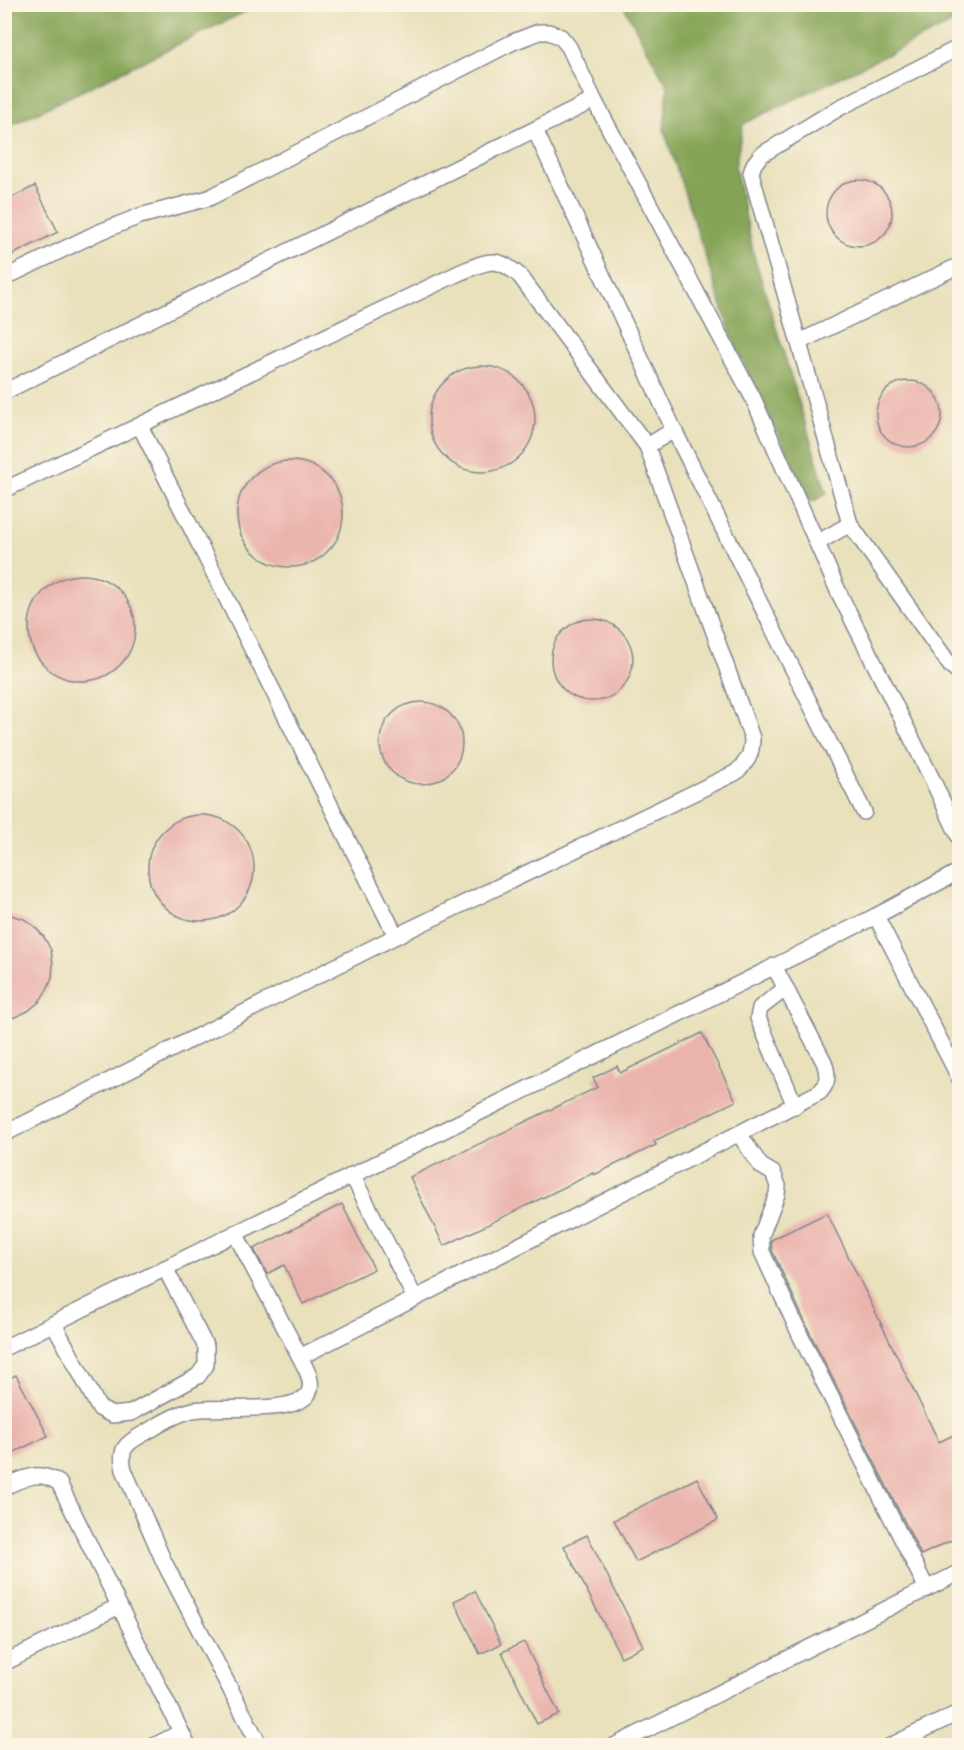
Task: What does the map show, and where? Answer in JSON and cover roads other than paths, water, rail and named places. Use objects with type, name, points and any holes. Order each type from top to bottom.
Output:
[{"type":"lane","points":[[4,278],[98,233],[140,216],[209,198],[513,42],[539,32],[549,32],[561,37],[569,47],[588,103],[753,398],[839,593],[960,839]]},
{"type":"lane","points":[[960,47],[839,108],[761,155],[751,173],[850,524],[950,666],[960,673]]},
{"type":"lane","points":[[4,392],[588,103]]},
{"type":"lane","points":[[542,126],[674,430],[864,812]]},
{"type":"lane","points":[[4,490],[461,272],[487,262],[498,261],[520,276],[647,446],[752,738],[752,751],[746,764],[735,773],[396,936],[4,1134]]},
{"type":"lane","points":[[799,342],[960,265]]},
{"type":"lane","points":[[140,426],[396,936]]},
{"type":"lane","points":[[647,446],[674,430]]},
{"type":"lane","points":[[817,543],[850,524]]},
{"type":"lane","points":[[4,1348],[876,916],[954,874]]},
{"type":"lane","points":[[876,916],[960,1079]]},
{"type":"lane","points":[[300,1357],[820,1092],[826,1085],[828,1075],[824,1062],[774,966]]},
{"type":"lane","points":[[786,988],[760,1008],[758,1018],[795,1106]]},
{"type":"lane","points":[[739,1134],[761,1166],[773,1173],[778,1186],[775,1202],[761,1236],[762,1252],[801,1336],[927,1589]]},
{"type":"lane","points":[[352,1175],[415,1298]]},
{"type":"lane","points":[[235,1233],[308,1372],[310,1392],[304,1398],[279,1407],[211,1408],[175,1416],[132,1440],[124,1447],[121,1458],[124,1470],[164,1562],[260,1746]]},
{"type":"lane","points":[[54,1324],[99,1408],[112,1415],[131,1413],[198,1376],[206,1365],[206,1347],[165,1268]]},
{"type":"lane","points":[[4,1487],[36,1475],[48,1476],[59,1483],[184,1739],[154,1746]]},
{"type":"lane","points":[[614,1746],[960,1572]]},
{"type":"lane","points":[[4,1663],[119,1606]]},
{"type":"lane","points":[[890,1746],[960,1712]]}]
